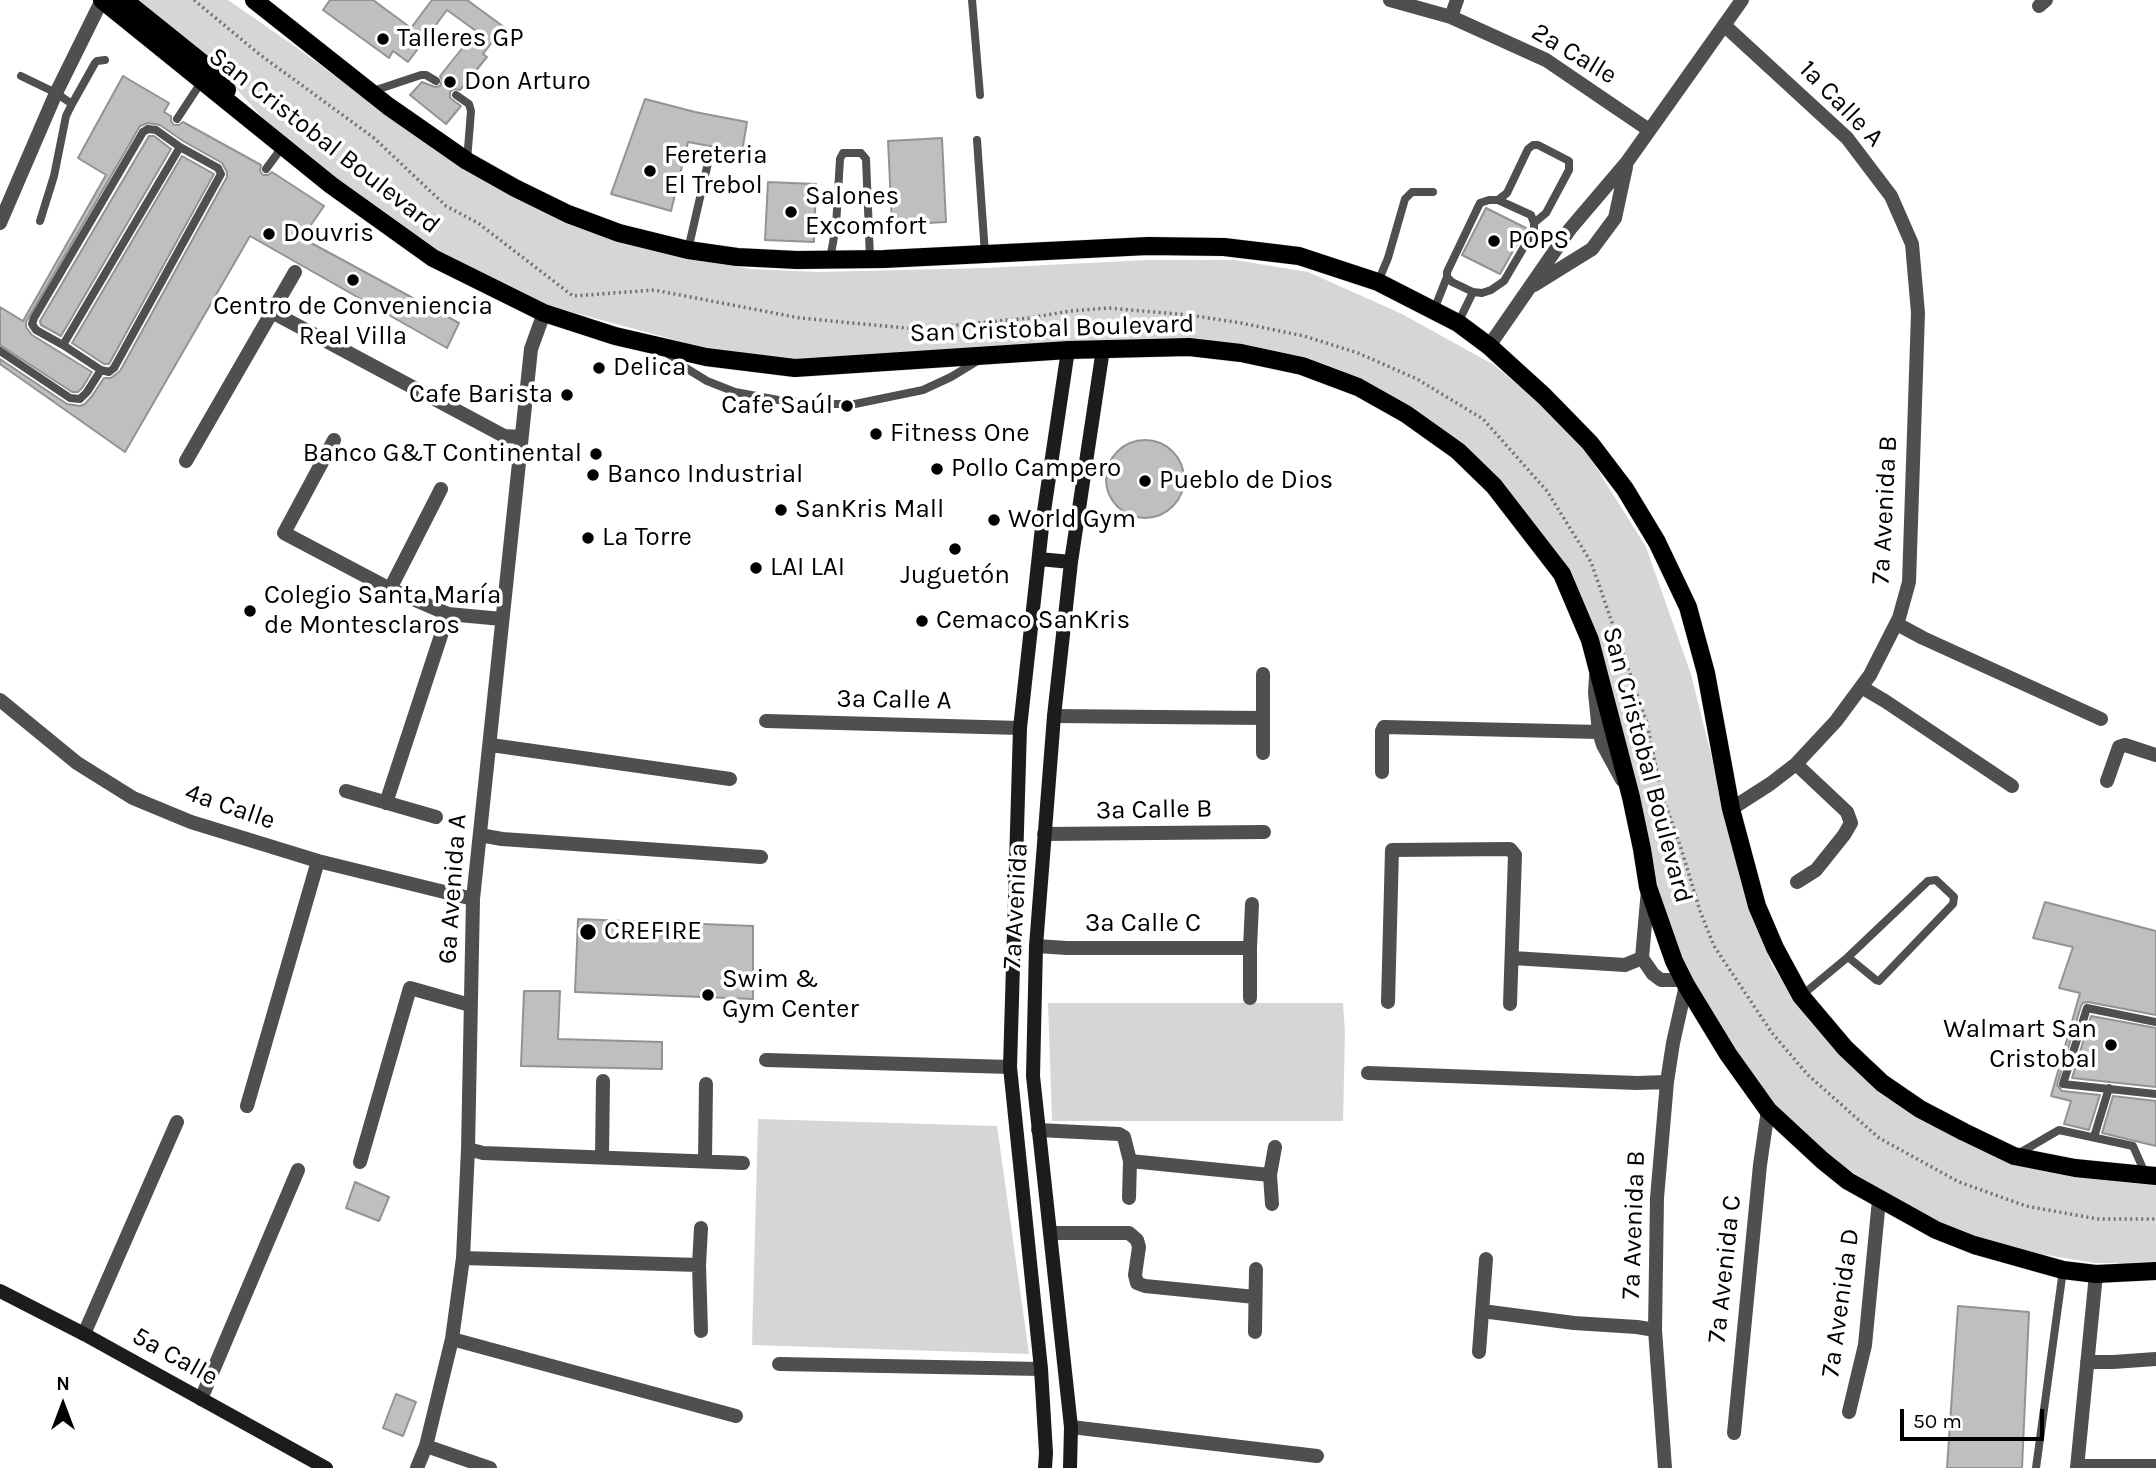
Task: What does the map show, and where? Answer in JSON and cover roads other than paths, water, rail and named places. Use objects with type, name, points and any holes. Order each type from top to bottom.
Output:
[{"type":"main road","name":"San Cristobal Boulevard","points":[[102,0],[331,185],[433,258],[544,313],[615,336],[706,357],[795,368],[1068,350],[1189,347],[1241,353],[1302,366],[1358,387],[1406,414],[1458,451],[1493,486],[1562,574],[1590,640],[1631,797],[1648,887],[1684,983],[1727,1054],[1768,1110],[1840,1174],[1879,1200],[1936,1230],[1974,1245],[2063,1270],[2096,1274],[2156,1272]]},
{"type":"main road","points":[[124,0],[205,65],[264,131]]},
{"type":"main road","points":[[244,0],[285,25]]},
{"type":"main road","points":[[254,0],[370,92],[467,161],[568,214],[619,233],[688,250],[737,257],[797,260],[1148,246],[1224,247],[1299,256],[1378,282],[1458,323],[1489,346],[1590,443],[1625,489],[1657,542],[1688,607],[1706,674],[1731,809],[1757,906],[1775,948],[1801,996],[1845,1048],[1882,1083],[1920,1109],[1964,1132],[2014,1156],[2075,1168],[2151,1176]]},
{"type":"street","points":[[0,223],[56,93],[102,0]]},
{"type":"street","name":"2a Calle","points":[[1390,0],[1451,17],[1546,60],[1649,130]]},
{"type":"street","points":[[1451,17],[1457,0]]},
{"type":"street","points":[[1489,346],[1570,229],[1627,162],[1742,0]]},
{"type":"street","name":"1a Calle A","points":[[1724,24],[1847,138],[1891,196],[1912,244],[1918,313]]},
{"type":"street","points":[[1530,288],[1592,249],[1615,218],[1627,162]]},
{"type":"street","points":[[186,461],[295,272]]},
{"type":"street","points":[[272,312],[504,436],[521,437]]},
{"type":"street","name":"6a Avenida A","points":[[417,1468],[426,1446],[452,1339],[463,1258],[473,898],[531,349],[544,313]]},
{"type":"street","name":"7a Avenida B","points":[[1731,809],[1796,764],[1836,721],[1863,688],[1897,624],[1909,582],[1918,313]]},
{"type":"street","name":"7a Avenida","points":[[1070,1468],[1071,1427],[1033,1076],[1036,946],[1054,716],[1071,562],[1103,349]]},
{"type":"street","name":"7a Avenida","points":[[1045,1468],[1041,1369],[1010,1067],[1020,728],[1043,518],[1068,350]]},
{"type":"street","points":[[334,440],[284,533],[390,589],[448,614],[502,619]]},
{"type":"street","points":[[390,589],[441,489]]},
{"type":"street","points":[[1038,559],[1071,562]]},
{"type":"street","points":[[386,803],[448,614]]},
{"type":"street","points":[[1897,624],[2101,719]]},
{"type":"street","points":[[1596,665],[1595,693],[1599,732],[1603,745],[1631,797]]},
{"type":"street","points":[[1263,674],[1263,753]]},
{"type":"street","points":[[1863,688],[2012,786]]},
{"type":"street","name":"4a Calle","points":[[0,700],[77,763],[133,798],[191,822],[318,861],[473,898]]},
{"type":"street","points":[[1054,716],[1263,718]]},
{"type":"street","name":"3a Calle A","points":[[766,721],[1020,728]]},
{"type":"street","points":[[1382,772],[1384,727],[1599,732]]},
{"type":"street","points":[[491,745],[730,779]]},
{"type":"street","points":[[2106,781],[2119,747],[2125,746],[2156,755]]},
{"type":"street","points":[[1796,764],[1847,812],[1851,823],[1815,870],[1797,882]]},
{"type":"street","points":[[346,791],[436,817]]},
{"type":"street","name":"3a Calle B","points":[[1044,834],[1264,832]]},
{"type":"street","points":[[480,835],[516,840],[761,856]]},
{"type":"street","points":[[1388,1002],[1392,853],[1395,849],[1510,849],[1515,855],[1510,1004]]},
{"type":"street","points":[[247,1106],[318,861]]},
{"type":"street","points":[[1648,887],[1642,958],[1653,974],[1661,980],[1684,983]]},
{"type":"street","points":[[1250,998],[1252,904]]},
{"type":"street","name":"3a Calle C","points":[[1036,946],[1250,948]]},
{"type":"street","points":[[1513,958],[1625,965],[1642,958]]},
{"type":"street","name":"7a Avenida B","points":[[1665,1468],[1655,1330],[1657,1198],[1667,1082],[1684,983]]},
{"type":"street","points":[[360,1162],[410,988],[470,1004]]},
{"type":"street","points":[[766,1060],[1010,1067]]},
{"type":"street","points":[[1368,1073],[1667,1082]]},
{"type":"street","points":[[603,1081],[603,1157]]},
{"type":"street","points":[[705,1161],[706,1084]]},
{"type":"street","name":"7a Avenida C","points":[[1734,1433],[1760,1165],[1768,1110]]},
{"type":"street","points":[[84,1334],[177,1122]]},
{"type":"street","points":[[1038,1130],[1119,1134],[1126,1140],[1130,1161],[1129,1198]]},
{"type":"street","points":[[1272,1204],[1270,1175],[1275,1147]]},
{"type":"street","points":[[468,1149],[484,1153],[743,1163]]},
{"type":"street","points":[[1130,1161],[1270,1175]]},
{"type":"street","points":[[201,1399],[298,1170]]},
{"type":"street","name":"7a Avenida D","points":[[1849,1412],[1865,1345],[1879,1200]]},
{"type":"street","points":[[701,1228],[701,1331]]},
{"type":"street","points":[[1052,1233],[1129,1233],[1137,1240],[1139,1247],[1135,1275],[1137,1283],[1255,1297]]},
{"type":"street","points":[[463,1258],[699,1265]]},
{"type":"street","points":[[1479,1352],[1486,1259]]},
{"type":"street","points":[[1255,1332],[1256,1269]]},
{"type":"street","points":[[2096,1274],[2077,1467],[2156,1466]]},
{"type":"street","name":"5a Calle","points":[[0,1291],[84,1334],[326,1468]]},
{"type":"street","points":[[1482,1311],[1655,1330]]},
{"type":"street","points":[[452,1339],[736,1416]]},
{"type":"street","points":[[2087,1362],[2156,1359]]},
{"type":"street","points":[[779,1364],[1041,1369]]},
{"type":"street","points":[[1071,1427],[1317,1457]]},
{"type":"street","points":[[426,1446],[490,1468]]},
{"type":"lane","points":[[972,0],[980,95]]},
{"type":"lane","points":[[40,221],[54,176],[66,116],[95,63],[105,60]]},
{"type":"lane","points":[[370,92],[421,75],[436,80]]},
{"type":"lane","points":[[21,76],[72,104]]},
{"type":"lane","points":[[177,119],[202,81]]},
{"type":"lane","points":[[456,94],[470,104],[467,161]]},
{"type":"lane","points":[[148,129],[156,130],[218,168],[221,174],[219,181],[114,368],[109,372],[101,370],[63,345],[36,330],[32,324],[34,318],[142,132],[148,129]]},
{"type":"lane","points":[[977,140],[985,254]]},
{"type":"lane","points":[[1498,200],[1507,193],[1528,149],[1533,145],[1569,161],[1569,170],[1546,213],[1534,223]]},
{"type":"lane","points":[[267,169],[283,146]]},
{"type":"lane","points":[[63,345],[180,147]]},
{"type":"lane","points":[[830,259],[836,226],[839,159],[843,153],[861,153],[866,159],[870,258]]},
{"type":"lane","points":[[688,250],[710,154]]},
{"type":"lane","points":[[1378,282],[1405,199],[1412,192],[1433,192]]},
{"type":"lane","points":[[1433,311],[1447,271],[1480,203],[1498,200],[1531,215],[1534,230],[1504,281],[1482,293],[1473,292],[1447,277]]},
{"type":"lane","points":[[836,226],[868,226]]},
{"type":"lane","points":[[1458,323],[1473,292]]},
{"type":"lane","points":[[659,346],[681,365],[707,381],[735,393],[820,404],[855,404],[923,390],[951,377],[984,356]]},
{"type":"lane","points":[[0,351],[70,398],[80,400],[101,370]]},
{"type":"lane","points":[[1011,516],[1043,518]]},
{"type":"lane","points":[[1801,996],[1848,957],[1928,881],[1936,880],[1954,897],[1952,904],[1879,981],[1848,957]]},
{"type":"lane","points":[[2156,1022],[2087,1008],[2063,1084],[2156,1094]]},
{"type":"lane","points":[[2094,1137],[2109,1088]]},
{"type":"lane","points":[[2014,1156],[2059,1130],[2133,1146],[2151,1176]]},
{"type":"lane","points":[[2036,1468],[2063,1270]]},
{"type":"place","name":"Talleres GP","points":[[383,39]]},
{"type":"place","name":"Don Arturo","points":[[450,82]]},
{"type":"place","name":"Fereteria El Trebol","points":[[650,171]]},
{"type":"place","name":"Salones Excomfort","points":[[791,212]]},
{"type":"place","name":"Douvris","points":[[269,234]]},
{"type":"place","name":"POPS","points":[[1494,241]]},
{"type":"place","name":"Centro de Conveniencia Real Villa","points":[[353,280]]},
{"type":"place","name":"Delica","points":[[599,368]]},
{"type":"place","name":"Cafe Barista","points":[[567,395]]},
{"type":"place","name":"Cafe Saúl","points":[[847,406]]},
{"type":"place","name":"Fitness One","points":[[876,434]]},
{"type":"place","name":"Banco G&T Continental","points":[[596,454]]},
{"type":"place","name":"Pollo Campero","points":[[937,469]]},
{"type":"place","name":"Banco Industrial","points":[[593,475]]},
{"type":"place","name":"Pueblo de Dios","points":[[1145,481]]},
{"type":"place","name":"SanKris Mall","points":[[781,510]]},
{"type":"place","name":"World Gym","points":[[994,520]]},
{"type":"place","name":"La Torre","points":[[588,538]]},
{"type":"place","name":"Juguetón","points":[[955,549]]},
{"type":"place","name":"LAI LAI","points":[[756,568]]},
{"type":"place","name":"Colegio Santa María de Montesclaros","points":[[250,611]]},
{"type":"place","name":"Cemaco SanKris","points":[[922,621]]},
{"type":"place","name":"CREFIRE","points":[[588,932]]},
{"type":"place","name":"Swim & Gym Center","points":[[708,995]]},
{"type":"place","name":"Walmart San Cristobal","points":[[2111,1045]]}]
